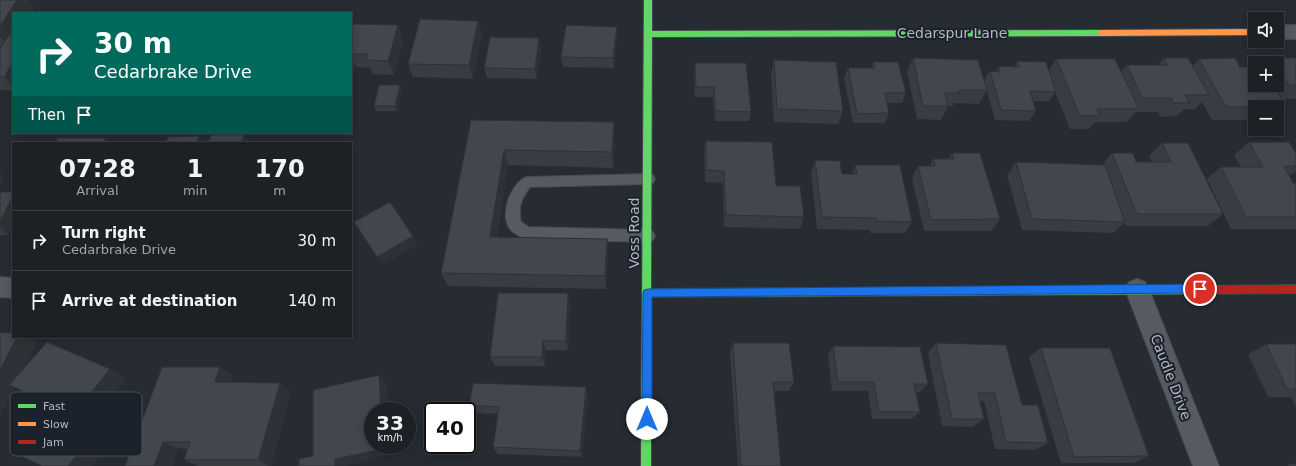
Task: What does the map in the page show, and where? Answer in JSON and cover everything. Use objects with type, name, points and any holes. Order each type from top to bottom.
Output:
[{"type":"street","name":"Voss Road","points":[[646,466],[648,293],[648,0]]},
{"type":"street","name":"Cedarspur Lane","points":[[649,34],[1248,32]]},
{"type":"street","points":[[1284,32],[1296,32]]},
{"type":"street","points":[[0,287],[12,288]]},
{"type":"street","name":"Caudle Drive","points":[[1137,289],[1206,466]]},
{"type":"street","points":[[648,293],[1296,289]]},
{"type":"lane","points":[[648,179],[527,182],[515,196],[513,215],[515,225],[526,233],[648,236]]},
{"type":"building","points":[[0,0],[17,0],[0,26]]},
{"type":"building","points":[[420,19],[478,21],[469,65],[408,64]]},
{"type":"building","points":[[352,24],[398,25],[388,61],[366,60],[368,54],[352,54]]},
{"type":"building","points":[[566,25],[617,27],[613,58],[561,57]]},
{"type":"building","points":[[12,30],[12,64],[4,77],[0,77],[0,48]]},
{"type":"building","points":[[490,37],[539,38],[535,69],[484,68]]},
{"type":"building","points":[[913,58],[978,60],[987,90],[959,90],[960,93],[945,93],[948,106],[923,106]]},
{"type":"building","points":[[1164,58],[1188,58],[1209,95],[1185,95],[1190,103],[1173,103],[1171,98],[1142,98],[1127,65],[1167,65]]},
{"type":"building","points":[[1235,58],[1240,67],[1248,67],[1248,92],[1277,92],[1282,100],[1248,100],[1248,107],[1226,107],[1199,59]]},
{"type":"building","points":[[1284,58],[1296,58],[1296,85],[1288,85],[1284,78]]},
{"type":"building","points":[[1056,59],[1115,59],[1139,109],[1097,109],[1100,116],[1080,116]]},
{"type":"building","points":[[774,60],[836,62],[843,111],[777,109]]},
{"type":"building","points":[[1017,61],[1046,62],[1056,92],[1030,91],[1036,111],[1001,110],[990,71],[1000,72],[999,66],[1019,67]]},
{"type":"building","points":[[873,62],[898,62],[906,93],[885,93],[889,113],[857,114],[848,68],[875,68]]},
{"type":"building","points":[[695,63],[746,63],[751,112],[716,111],[714,87],[696,87]]},
{"type":"building","points":[[379,85],[400,85],[395,106],[374,106]]},
{"type":"building","points":[[471,120],[614,122],[612,152],[504,150],[490,237],[607,239],[605,276],[441,273]]},
{"type":"building","points":[[211,135],[244,135],[241,142],[208,142]]},
{"type":"building","points":[[199,136],[196,142],[166,142],[168,137]]},
{"type":"building","points":[[58,138],[106,138],[104,142],[56,142]]},
{"type":"building","points":[[706,141],[772,142],[776,186],[800,186],[804,217],[726,215],[724,171],[706,170]]},
{"type":"building","points":[[1249,142],[1289,142],[1296,153],[1296,166],[1284,166],[1293,183],[1296,183],[1296,217],[1246,217],[1221,167],[1263,167]]},
{"type":"building","points":[[1162,143],[1188,143],[1223,214],[1137,214],[1112,153],[1133,153],[1136,162],[1171,162]]},
{"type":"building","points":[[952,153],[980,153],[1000,219],[931,220],[918,166],[935,166],[933,159],[954,159]]},
{"type":"building","points":[[815,160],[840,161],[842,174],[857,174],[855,165],[900,165],[912,222],[876,221],[876,218],[822,217]]},
{"type":"building","points":[[1016,162],[1105,165],[1125,222],[1032,219]]},
{"type":"building","points":[[0,192],[12,192],[12,198],[0,221]]},
{"type":"building","points":[[390,202],[413,236],[377,257],[354,222]]},
{"type":"building","points":[[498,293],[568,293],[566,341],[543,341],[542,357],[490,357]]},
{"type":"building","points":[[0,332],[12,333],[12,338],[16,338],[0,370]]},
{"type":"building","points":[[47,342],[110,369],[92,392],[25,392],[9,385]]},
{"type":"building","points":[[733,343],[789,343],[794,382],[773,382],[781,466],[741,466]]},
{"type":"building","points":[[936,343],[1006,345],[1022,405],[1038,405],[1048,443],[1006,442],[995,393],[978,393],[984,419],[952,419]]},
{"type":"building","points":[[1266,344],[1296,344],[1296,389],[1287,389]]},
{"type":"building","points":[[833,346],[920,347],[928,384],[914,384],[920,412],[879,412],[874,382],[838,382]]},
{"type":"building","points":[[1041,348],[1110,348],[1149,456],[1074,457]]},
{"type":"building","points":[[162,367],[220,367],[215,382],[280,383],[258,460],[184,460],[190,442],[163,442],[154,466],[125,466],[129,456],[142,456],[142,421]]},
{"type":"building","points":[[379,375],[380,402],[364,402],[364,453],[335,459],[335,466],[299,466],[299,459],[313,456],[313,390]]},
{"type":"building","points":[[473,383],[586,387],[580,451],[493,447],[499,407],[476,405],[476,402],[470,402]]},
{"type":"building","points":[[20,456],[76,456],[68,466],[42,466]]},
{"type":"traffic: fast","points":[[646,466],[648,0]]},
{"type":"traffic: fast","points":[[649,34],[1101,33]]},
{"type":"traffic: fast","points":[[648,293],[1193,290]]},
{"type":"traffic: slow","points":[[1101,33],[1248,32]]},
{"type":"traffic: jam","points":[[1193,290],[1296,289]]},
{"type":"route","points":[[647,419],[648,293],[1200,289]]}]
